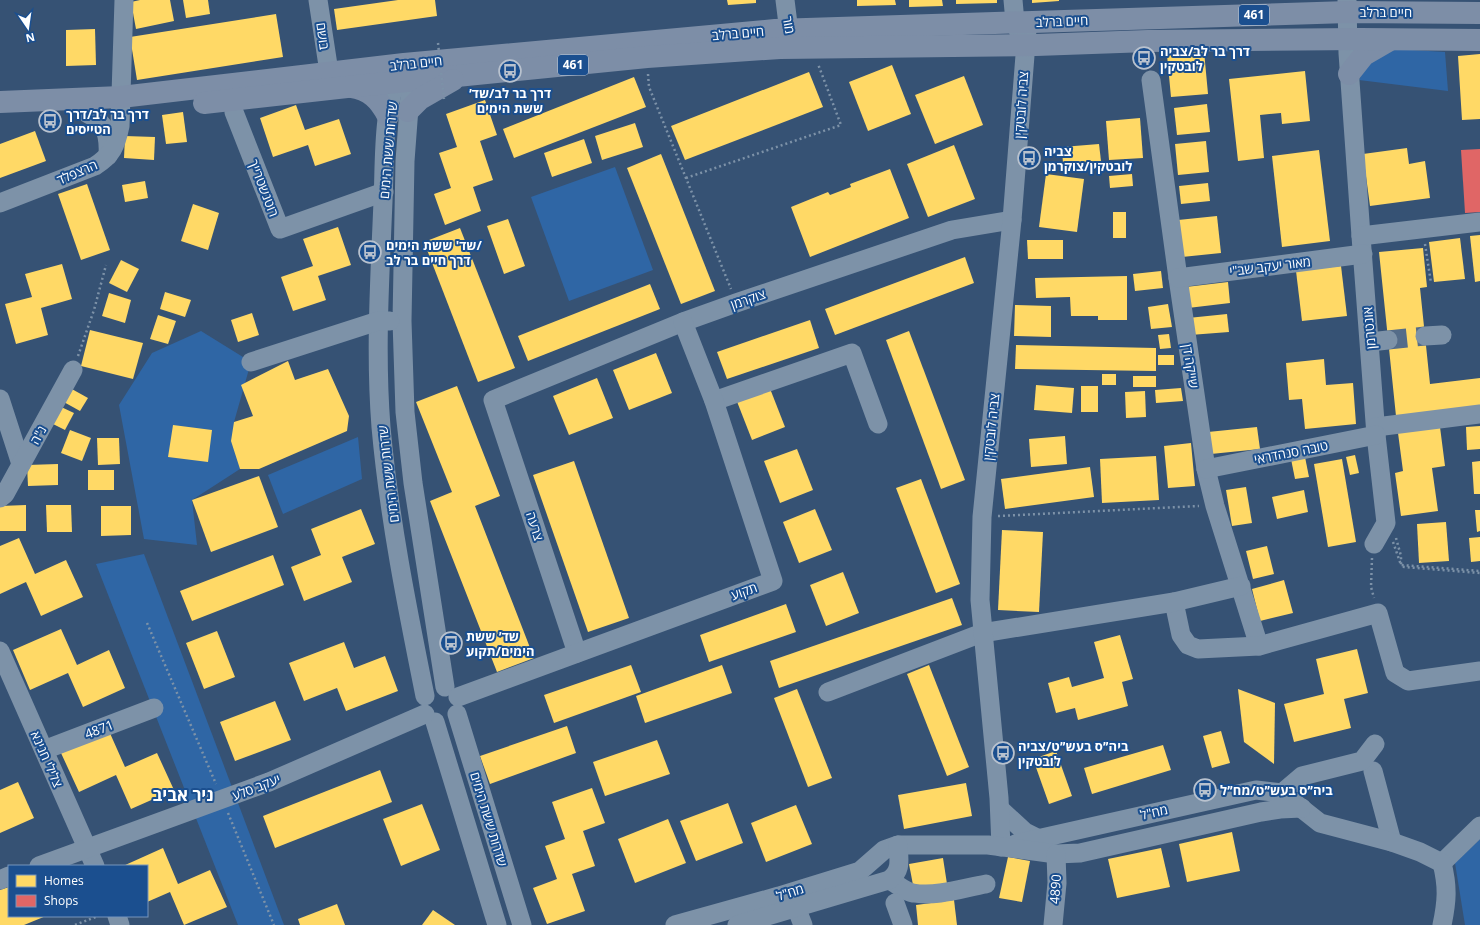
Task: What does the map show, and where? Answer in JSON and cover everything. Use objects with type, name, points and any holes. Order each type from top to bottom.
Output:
[{"type":"main road","name":"חיים ברלב","points":[[0,102],[121,105],[347,86],[403,75],[788,29],[1021,22],[1340,6],[1480,13]]},
{"type":"main road","name":"חיים ברלב","points":[[0,116],[88,114],[121,105],[329,72],[462,76],[647,57],[806,47],[1026,45],[1148,41],[1348,39],[1480,40]]},
{"type":"main road","points":[[1349,74],[1364,55],[1391,39]]},
{"type":"main road","points":[[408,111],[420,99],[462,76]]},
{"type":"main road","points":[[347,86],[360,88],[373,95],[388,116]]},
{"type":"street","name":"הרצפלד","points":[[0,203],[95,166],[108,158],[117,142],[121,105],[124,0]]},
{"type":"street","name":"בושם","points":[[318,0],[329,72]]},
{"type":"street","name":"מור","points":[[785,0],[788,29],[792,41],[806,47]]},
{"type":"street","name":"צביה לובטקין","points":[[1001,847],[1000,809],[980,600],[982,517],[1012,220],[1026,45],[1014,0]]},
{"type":"street","name":"אונטרמן","points":[[1340,6],[1348,39],[1349,74],[1362,245],[1379,341],[1376,431],[1386,523]]},
{"type":"street","name":"שדרות ששת הימים","points":[[403,75],[408,111],[405,161],[402,321],[405,412],[413,483],[453,699],[522,925]]},
{"type":"street","name":"שדרות ששת הימים","points":[[403,75],[388,116],[378,321],[382,426],[401,573],[428,711],[497,925]]},
{"type":"street","name":"שייקה דן","points":[[1151,80],[1206,469],[1215,506],[1259,646]]},
{"type":"street","name":"רוטנשטרייך","points":[[234,112],[280,229],[384,192]]},
{"type":"street","points":[[88,114],[96,117],[104,126],[108,144],[108,158]]},
{"type":"street","name":"צוקרמן","points":[[493,400],[683,322],[736,303],[952,230],[1012,220]]},
{"type":"street","name":"מאור יעקב שב\"י","points":[[1178,278],[1362,245],[1423,229],[1480,222]]},
{"type":"street","points":[[251,362],[378,321],[402,321]]},
{"type":"street","name":"תקוע","points":[[453,699],[773,581],[714,401],[683,322]]},
{"type":"street","points":[[714,401],[852,353],[878,424]]},
{"type":"street","name":"נ\"ה","points":[[0,498],[4,494],[73,370]]},
{"type":"street","points":[[0,399],[21,464]]},
{"type":"street","name":"צרעה","points":[[493,400],[577,653]]},
{"type":"street","name":"טובה סנהדראי","points":[[1206,469],[1376,431],[1480,414]]},
{"type":"street","points":[[1374,544],[1386,523]]},
{"type":"street","points":[[828,692],[982,633],[1174,602],[1241,586]]},
{"type":"street","points":[[1174,602],[1181,635],[1188,645],[1198,649],[1259,646],[1378,613],[1395,673],[1408,681],[1480,671]]},
{"type":"street","name":"צלילי חנינא","points":[[0,651],[95,865]]},
{"type":"street","points":[[433,688],[453,699],[447,722],[428,711],[433,688]]},
{"type":"street","name":"4871","points":[[44,750],[154,708]]},
{"type":"street","name":"יעקב סלע","points":[[42,865],[269,782],[428,711]]},
{"type":"street","points":[[1375,744],[1362,761],[1302,776],[1282,793],[1320,823],[1392,842],[1420,852],[1442,863],[1447,883],[1447,902],[1442,925]]},
{"type":"street","points":[[1373,771],[1392,842]]},
{"type":"street","name":"מח\"ל","points":[[1001,847],[1256,790],[1282,793]]},
{"type":"street","name":"מח\"ל","points":[[675,925],[797,908],[860,871],[884,850],[898,845],[988,845],[1056,854],[1099,850],[1280,809],[1302,808]]},
{"type":"street","points":[[1000,809],[1025,832],[1039,838]]},
{"type":"street","points":[[1442,863],[1480,826]]},
{"type":"street","points":[[889,880],[895,876],[899,868],[898,845]]},
{"type":"street","name":"4890","points":[[1053,925],[1057,883],[1056,854]]},
{"type":"street","points":[[889,880],[897,883],[911,893],[939,893],[986,884]]},
{"type":"street","name":"מח\"ל","points":[[737,925],[889,880]]},
{"type":"street","points":[[895,903],[903,925]]},
{"type":"path","points":[[438,43],[444,99]]},
{"type":"path","points":[[686,178],[841,125],[806,47]]},
{"type":"path","points":[[647,57],[649,87],[736,303]]},
{"type":"path","points":[[1423,229],[1431,283]]},
{"type":"path","points":[[73,370],[94,310],[106,265]]},
{"type":"path","points":[[982,517],[1215,506]]},
{"type":"path","points":[[1386,523],[1401,565],[1480,571]]},
{"type":"path","points":[[1374,544],[1371,564],[1371,587],[1378,613]]},
{"type":"path","points":[[147,623],[223,800],[274,925]]},
{"type":"path","points":[[75,925],[95,917]]},
{"type":"shaded area","points":[[1396,49],[1445,52],[1448,91],[1359,80],[1366,65]]},
{"type":"shaded area","points":[[615,167],[653,270],[569,301],[531,197]]},
{"type":"shaded area","points":[[201,331],[251,362],[234,422],[240,469],[192,500],[197,545],[144,539],[119,405],[152,353]]},
{"type":"shaded area","points":[[358,437],[362,479],[283,514],[268,475]]},
{"type":"shaded area","points":[[144,554],[284,925],[238,925],[96,564]]},
{"type":"shaded area","points":[[1480,839],[1480,925],[1465,925],[1455,863]]},
{"type":"building: Homes","points":[[140,0],[170,0],[174,21],[136,29],[131,2]]},
{"type":"building: Homes","points":[[183,0],[208,0],[210,14],[186,18]]},
{"type":"building: Homes","points":[[398,0],[435,0],[437,16],[337,30],[334,9]]},
{"type":"building: Homes","points":[[727,0],[756,0],[756,3],[728,5]]},
{"type":"building: Homes","points":[[857,0],[895,0],[896,5],[857,6]]},
{"type":"building: Homes","points":[[909,0],[942,0],[943,6],[909,7]]},
{"type":"building: Homes","points":[[956,0],[997,0],[997,3],[956,4]]},
{"type":"building: Homes","points":[[1032,0],[1059,0],[1059,1],[1032,3]]},
{"type":"building: Homes","points":[[276,14],[283,57],[137,80],[130,37]]},
{"type":"building: Homes","points":[[95,29],[96,65],[66,66],[66,30]]},
{"type":"building: Homes","points":[[1204,51],[1208,94],[1171,97],[1167,55]]},
{"type":"building: Homes","points":[[1480,54],[1480,119],[1462,120],[1458,56]]},
{"type":"building: Homes","points":[[892,65],[911,114],[868,131],[849,82]]},
{"type":"building: Homes","points":[[1305,71],[1310,121],[1282,124],[1281,113],[1260,115],[1264,158],[1238,161],[1229,79]]},
{"type":"building: Homes","points":[[809,72],[823,107],[685,160],[671,126]]},
{"type":"building: Homes","points":[[964,76],[983,125],[935,144],[915,95]]},
{"type":"building: Homes","points":[[634,77],[646,107],[514,158],[503,129]]},
{"type":"building: Homes","points":[[485,100],[497,135],[480,141],[493,180],[473,187],[481,211],[445,225],[434,194],[451,188],[439,153],[457,147],[446,114]]},
{"type":"building: Homes","points":[[1207,104],[1210,132],[1177,135],[1174,108]]},
{"type":"building: Homes","points":[[296,105],[305,130],[339,119],[351,154],[315,166],[308,145],[273,157],[260,118]]},
{"type":"building: Homes","points":[[183,112],[187,142],[166,144],[162,115]]},
{"type":"building: Homes","points":[[1140,118],[1143,158],[1109,160],[1106,121]]},
{"type":"building: Homes","points":[[635,123],[643,147],[602,160],[595,136]]},
{"type":"building: Homes","points":[[35,131],[46,161],[0,178],[0,144]]},
{"type":"building: Homes","points":[[125,136],[155,137],[154,160],[124,158]]},
{"type":"building: Homes","points":[[584,139],[592,163],[552,177],[544,153]]},
{"type":"building: Homes","points":[[1206,141],[1209,172],[1178,175],[1175,144]]},
{"type":"building: Homes","points":[[1099,144],[1101,161],[1063,164],[1062,147]]},
{"type":"building: Homes","points":[[954,145],[975,199],[928,217],[907,164]]},
{"type":"building: Homes","points":[[1407,148],[1409,164],[1425,161],[1430,198],[1370,206],[1363,154]]},
{"type":"building: Homes","points":[[1319,150],[1330,241],[1282,247],[1272,156]]},
{"type":"building: Homes","points":[[661,154],[715,291],[681,304],[627,168]]},
{"type":"building: Homes","points":[[890,169],[909,218],[810,257],[791,207],[828,192],[830,195],[851,187],[850,184]]},
{"type":"building: Homes","points":[[1046,174],[1084,179],[1077,232],[1039,227]]},
{"type":"building: Homes","points":[[1132,174],[1133,186],[1110,188],[1109,176]]},
{"type":"building: Homes","points":[[145,181],[148,198],[125,202],[122,185]]},
{"type":"building: Homes","points":[[1208,183],[1210,201],[1181,204],[1179,186]]},
{"type":"building: Homes","points":[[87,184],[110,250],[81,260],[58,194]]},
{"type":"building: Homes","points":[[193,204],[219,213],[208,250],[181,241]]},
{"type":"building: Homes","points":[[1113,212],[1126,212],[1126,238],[1113,238]]},
{"type":"building: Homes","points":[[1217,216],[1221,253],[1182,257],[1178,220]]},
{"type":"building: Homes","points":[[508,219],[525,266],[504,274],[487,226]]},
{"type":"building: Homes","points":[[338,227],[351,265],[318,276],[326,300],[293,311],[281,277],[313,266],[303,239]]},
{"type":"building: Homes","points":[[460,228],[515,368],[478,382],[424,242]]},
{"type":"building: Homes","points":[[1480,235],[1480,281],[1475,282],[1470,236]]},
{"type":"building: Homes","points":[[1460,238],[1465,279],[1434,282],[1429,242]]},
{"type":"building: Homes","points":[[1027,240],[1063,240],[1063,259],[1028,259]]},
{"type":"building: Homes","points":[[1423,248],[1427,287],[1420,288],[1430,384],[1480,378],[1480,408],[1396,416],[1379,252]]},
{"type":"building: Homes","points":[[965,257],[974,283],[835,335],[825,309]]},
{"type":"building: Homes","points":[[121,260],[139,269],[127,292],[109,283]]},
{"type":"building: Homes","points":[[62,264],[72,299],[41,308],[48,335],[16,344],[5,304],[32,297],[25,274]]},
{"type":"building: Homes","points":[[1341,266],[1347,316],[1302,321],[1296,271]]},
{"type":"building: Homes","points":[[1161,271],[1163,288],[1135,291],[1133,274]]},
{"type":"building: Homes","points":[[1127,276],[1127,320],[1098,320],[1098,316],[1071,316],[1070,297],[1036,298],[1035,278]]},
{"type":"building: Homes","points":[[1228,282],[1230,303],[1188,308],[1186,287]]},
{"type":"building: Homes","points":[[650,284],[660,309],[528,361],[518,336]]},
{"type":"building: Homes","points":[[165,292],[191,300],[185,317],[160,309]]},
{"type":"building: Homes","points":[[109,293],[131,300],[125,323],[102,316]]},
{"type":"building: Homes","points":[[1168,304],[1172,327],[1151,329],[1148,307]]},
{"type":"building: Homes","points":[[1015,305],[1051,306],[1051,337],[1014,336]]},
{"type":"building: Homes","points":[[252,313],[259,335],[238,342],[231,320]]},
{"type":"building: Homes","points":[[1227,314],[1229,332],[1190,335],[1188,318]]},
{"type":"building: Homes","points":[[158,315],[176,321],[168,344],[150,339]]},
{"type":"building: Homes","points":[[810,320],[819,348],[727,379],[717,352]]},
{"type":"building: Homes","points":[[90,330],[143,343],[133,379],[81,366]]},
{"type":"building: Homes","points":[[909,331],[965,480],[941,489],[886,340]]},
{"type":"building: Homes","points":[[1169,334],[1171,348],[1160,349],[1158,335]]},
{"type":"building: Homes","points":[[1016,345],[1156,348],[1156,371],[1015,369]]},
{"type":"building: Homes","points":[[656,353],[672,393],[629,410],[613,370]]},
{"type":"building: Homes","points":[[1158,355],[1174,355],[1174,365],[1158,365]]},
{"type":"building: Homes","points":[[1324,359],[1326,385],[1353,383],[1356,424],[1305,429],[1302,399],[1289,400],[1286,363]]},
{"type":"building: Homes","points":[[288,361],[295,380],[328,369],[349,416],[347,431],[259,469],[240,469],[231,441],[234,422],[253,416],[241,385]]},
{"type":"building: Homes","points":[[1102,374],[1116,374],[1116,385],[1102,385]]},
{"type":"building: Homes","points":[[1133,376],[1156,376],[1156,387],[1133,387]]},
{"type":"building: Homes","points":[[597,378],[613,418],[569,435],[553,396]]},
{"type":"building: Homes","points":[[1036,385],[1074,388],[1072,413],[1034,410]]},
{"type":"building: Homes","points":[[457,386],[500,496],[475,506],[534,658],[497,672],[430,501],[452,492],[416,402]]},
{"type":"building: Homes","points":[[769,386],[785,427],[752,440],[736,399]]},
{"type":"building: Homes","points":[[1081,386],[1098,386],[1098,412],[1081,412]]},
{"type":"building: Homes","points":[[70,388],[88,398],[80,411],[62,401]]},
{"type":"building: Homes","points":[[1181,388],[1183,401],[1156,403],[1155,390]]},
{"type":"building: Homes","points":[[1145,391],[1146,417],[1126,418],[1125,392]]},
{"type":"building: Homes","points":[[59,406],[74,413],[65,430],[51,423]]},
{"type":"building: Homes","points":[[173,425],[212,430],[208,462],[168,457]]},
{"type":"building: Homes","points":[[1480,426],[1480,449],[1467,450],[1466,427]]},
{"type":"building: Homes","points":[[1257,427],[1260,449],[1211,454],[1208,432]]},
{"type":"building: Homes","points":[[1440,427],[1445,466],[1432,468],[1438,511],[1401,516],[1395,473],[1403,471],[1398,433]]},
{"type":"building: Homes","points":[[70,430],[91,438],[82,461],[61,453]]},
{"type":"building: Homes","points":[[1065,436],[1067,464],[1031,467],[1029,439]]},
{"type":"building: Homes","points":[[97,438],[119,438],[120,464],[98,465]]},
{"type":"building: Homes","points":[[1191,443],[1195,486],[1168,488],[1164,446]]},
{"type":"building: Homes","points":[[797,449],[813,490],[780,503],[764,461]]},
{"type":"building: Homes","points":[[1355,455],[1359,473],[1350,475],[1346,457]]},
{"type":"building: Homes","points":[[1156,456],[1159,500],[1102,503],[1100,459]]},
{"type":"building: Homes","points":[[1305,457],[1309,477],[1295,479],[1291,459]]},
{"type":"building: Homes","points":[[1342,459],[1356,542],[1328,547],[1314,464]]},
{"type":"building: Homes","points":[[574,461],[629,618],[588,632],[533,475]]},
{"type":"building: Homes","points":[[1480,461],[1480,494],[1474,494],[1472,462]]},
{"type":"building: Homes","points":[[58,464],[58,485],[28,486],[27,465]]},
{"type":"building: Homes","points":[[1090,467],[1094,497],[1005,509],[1001,479]]},
{"type":"building: Homes","points":[[88,470],[114,470],[114,490],[88,490]]},
{"type":"building: Homes","points":[[259,476],[278,527],[211,552],[192,500]]},
{"type":"building: Homes","points":[[921,479],[960,584],[936,593],[896,488]]},
{"type":"building: Homes","points":[[1246,487],[1252,523],[1232,526],[1226,490]]},
{"type":"building: Homes","points":[[1304,490],[1308,512],[1277,519],[1272,497]]},
{"type":"building: Homes","points":[[26,505],[26,531],[0,531],[0,506]]},
{"type":"building: Homes","points":[[46,505],[71,505],[72,532],[47,532]]},
{"type":"building: Homes","points":[[101,506],[131,506],[131,535],[101,536]]},
{"type":"building: Homes","points":[[361,509],[375,544],[342,557],[352,582],[304,601],[291,567],[321,555],[311,529]]},
{"type":"building: Homes","points":[[815,509],[832,550],[799,563],[783,522]]},
{"type":"building: Homes","points":[[1475,510],[1480,510],[1480,531],[1477,532]]},
{"type":"building: Homes","points":[[1446,522],[1449,561],[1419,563],[1417,524]]},
{"type":"building: Homes","points":[[1002,530],[1043,532],[1039,612],[998,610]]},
{"type":"building: Homes","points":[[1480,537],[1480,561],[1471,562],[1469,538]]},
{"type":"building: Homes","points":[[19,538],[35,574],[66,560],[83,597],[41,616],[26,582],[0,594],[0,546]]},
{"type":"building: Homes","points":[[1267,546],[1274,574],[1253,579],[1246,551]]},
{"type":"building: Homes","points":[[273,555],[284,585],[192,621],[180,591]]},
{"type":"building: Homes","points":[[843,572],[859,613],[826,626],[810,585]]},
{"type":"building: Homes","points":[[1284,580],[1293,613],[1260,621],[1252,589]]},
{"type":"building: Homes","points":[[952,598],[962,625],[779,688],[770,661]]},
{"type":"building: Homes","points":[[786,604],[796,632],[709,662],[700,635]]},
{"type":"building: Homes","points":[[61,629],[77,665],[109,650],[125,688],[83,707],[68,673],[30,690],[13,650]]},
{"type":"building: Homes","points":[[217,631],[235,677],[204,689],[186,643]]},
{"type":"building: Homes","points":[[1120,635],[1133,679],[1122,682],[1128,706],[1078,720],[1075,708],[1056,713],[1048,683],[1069,677],[1072,687],[1104,678],[1094,642]]},
{"type":"building: Homes","points":[[344,642],[354,668],[385,656],[398,691],[346,711],[337,688],[304,701],[289,663]]},
{"type":"building: Homes","points":[[1357,649],[1368,693],[1344,699],[1351,728],[1294,742],[1284,704],[1324,694],[1316,659]]},
{"type":"building: Homes","points":[[631,665],[641,692],[554,723],[544,695]]},
{"type":"building: Homes","points":[[722,665],[732,693],[645,723],[636,696]]},
{"type":"building: Homes","points":[[929,665],[969,767],[947,776],[907,674]]},
{"type":"building: Homes","points":[[797,689],[832,778],[808,787],[774,698]]},
{"type":"building: Homes","points":[[1238,689],[1275,703],[1274,764],[1244,742]]},
{"type":"building: Homes","points":[[275,701],[291,740],[235,761],[220,722]]},
{"type":"building: Homes","points":[[567,726],[576,753],[490,784],[480,756]]},
{"type":"building: Homes","points":[[109,731],[125,767],[157,753],[174,790],[131,809],[116,775],[79,792],[61,753]]},
{"type":"building: Homes","points":[[1221,731],[1230,763],[1212,768],[1203,736]]},
{"type":"building: Homes","points":[[657,740],[670,774],[605,796],[593,762]]},
{"type":"building: Homes","points":[[1163,745],[1171,770],[1092,794],[1084,768]]},
{"type":"building: Homes","points":[[1056,751],[1072,796],[1049,804],[1033,759]]},
{"type":"building: Homes","points":[[380,770],[392,802],[275,848],[263,816]]},
{"type":"building: Homes","points":[[18,782],[34,818],[0,833],[0,790]]},
{"type":"building: Homes","points":[[966,783],[972,816],[904,829],[898,795]]},
{"type":"building: Homes","points":[[592,788],[605,823],[583,831],[595,866],[572,874],[585,911],[547,924],[533,888],[557,879],[545,846],[565,839],[552,802]]},
{"type":"building: Homes","points":[[728,803],[743,843],[696,861],[680,821]]},
{"type":"building: Homes","points":[[422,804],[440,850],[401,866],[383,819]]},
{"type":"building: Homes","points":[[796,805],[812,844],[766,862],[751,823]]},
{"type":"building: Homes","points":[[668,819],[686,863],[635,883],[618,839]]},
{"type":"building: Homes","points":[[1232,832],[1240,871],[1187,882],[1179,844]]},
{"type":"building: Homes","points":[[163,848],[178,884],[210,870],[227,907],[184,925],[170,892],[148,902],[148,865],[125,865]]},
{"type":"building: Homes","points":[[1161,848],[1170,887],[1117,898],[1108,859]]},
{"type":"building: Homes","points":[[1008,857],[1030,861],[1022,902],[999,898]]},
{"type":"building: Homes","points":[[943,858],[947,884],[914,890],[909,864]]},
{"type":"building: Homes","points":[[8,887],[8,917],[44,917],[24,925],[0,925],[0,890]]},
{"type":"building: Homes","points":[[954,900],[957,925],[918,925],[916,905]]},
{"type":"building: Homes","points":[[337,904],[345,925],[300,925],[298,919]]},
{"type":"building: Homes","points":[[433,910],[455,925],[422,925]]},
{"type":"building: Shops","points":[[1480,149],[1480,212],[1465,213],[1461,150]]},
{"type":"tunnel","points":[[1388,340],[1425,336]]},
{"type":"place","name":"דרך בר לב/צביה לובטקין","points":[[1144,58]]},
{"type":"place","name":"דרך בר לב/שד׳ ששת הימים","points":[[510,71]]},
{"type":"place","name":"דרך בר לב/דרך הטייסים","points":[[50,121]]},
{"type":"place","name":"צביה לובטקין/צוקרמן","points":[[1029,158]]},
{"type":"place","name":"שד' ששת הימים/ דרך חיים בר לב","points":[[370,252]]},
{"type":"place","name":"שד׳ ששת הימים/תקוע","points":[[451,643]]},
{"type":"place","name":"ביה״ס בעש״ט/צביה לובטקין","points":[[1003,753]]},
{"type":"place","name":"ביה״ס בעש״ט/מח״ל","points":[[1205,790]]},
{"type":"district","name":"ניר אביב","points":[[183,795]]}]
